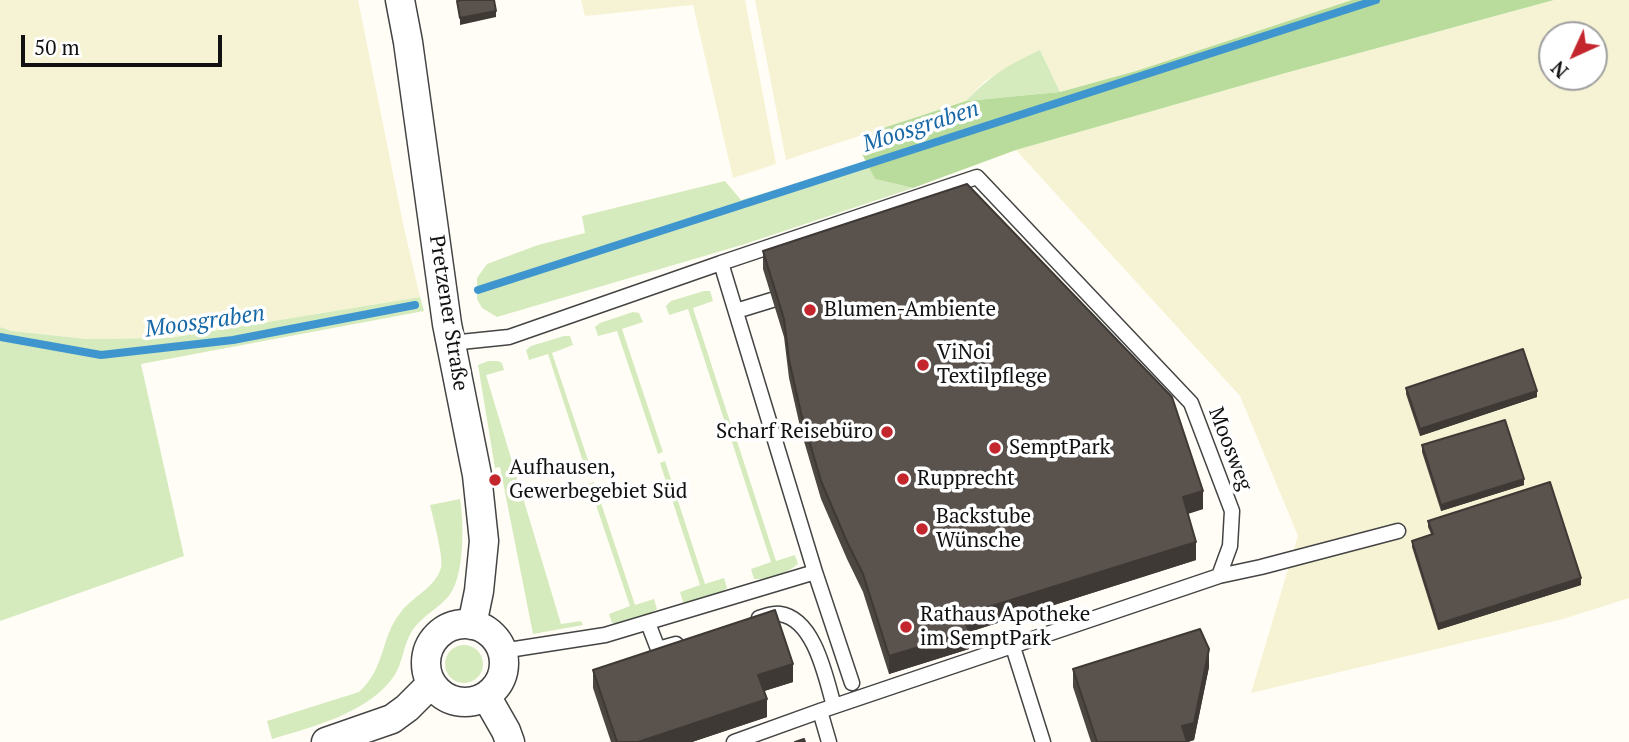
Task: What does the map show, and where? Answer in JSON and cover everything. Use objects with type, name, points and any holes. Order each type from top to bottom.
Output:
[{"type":"street","name":"Pretzener Straße","points":[[400,0],[447,324],[477,475],[484,541],[479,591],[472,625]]},
{"type":"street","points":[[463,624],[487,631],[502,651],[504,666],[500,680],[492,692],[469,702],[444,697],[431,684],[425,667],[432,641],[445,629],[463,624]]},
{"type":"street","points":[[326,742],[392,719],[431,684]]},
{"type":"street","points":[[486,696],[510,742]]},
{"type":"lane","name":"Moosweg","points":[[721,263],[977,177],[1191,403],[1232,512],[1230,546],[1219,576]]},
{"type":"lane","points":[[452,343],[509,337],[721,263],[815,572],[852,683]]},
{"type":"lane","points":[[736,311],[772,300]]},
{"type":"lane","points":[[734,742],[1219,576],[1398,531]]},
{"type":"lane","points":[[502,651],[605,635],[815,572]]},
{"type":"lane","points":[[748,622],[773,614],[784,614],[797,621],[808,632],[820,659],[834,706]]},
{"type":"lane","points":[[648,623],[659,649],[684,641]]},
{"type":"lane","points":[[1013,647],[1043,742]]},
{"type":"lane","points":[[820,711],[829,742]]},
{"type":"shaded area","points":[[0,0],[358,0],[420,297],[170,338],[87,339],[12,331],[0,327]]},
{"type":"shaded area","points":[[581,0],[745,0],[776,164],[733,178],[693,5],[585,16]]},
{"type":"shaded area","points":[[755,0],[1352,0],[1136,71],[1060,92],[1040,50],[985,81],[966,101],[786,160]]},
{"type":"shaded area","points":[[1554,0],[1629,0],[1629,598],[1563,619],[1251,693],[1298,536],[1240,396],[1016,150]]},
{"type":"green space","points":[[1352,0],[1554,0],[1016,150],[913,188],[875,179],[862,154],[874,131],[966,101],[1060,92],[1136,71]]},
{"type":"green space","points":[[1040,50],[1060,92],[966,101],[1000,71]]},
{"type":"green space","points":[[867,163],[875,179],[913,188],[745,244],[497,317],[482,308],[477,299],[477,278],[487,264],[538,245],[585,233],[582,216],[725,181],[741,200]]},
{"type":"green space","points":[[710,291],[713,301],[693,308],[733,431],[728,432],[688,309],[669,315],[666,306],[671,301]]},
{"type":"green space","points":[[420,297],[424,311],[141,364],[184,556],[0,621],[0,327],[12,331],[87,339],[170,338]]},
{"type":"green space","points":[[633,312],[639,313],[643,322],[622,329],[663,452],[658,454],[617,331],[598,336],[595,327]]},
{"type":"green space","points":[[570,336],[573,345],[552,353],[593,475],[588,477],[548,354],[529,360],[526,350]]},
{"type":"green space","points":[[488,361],[502,363],[504,370],[486,375],[561,624],[581,621],[583,625],[533,634],[500,467],[495,468],[478,365]]},
{"type":"green space","points":[[736,438],[776,561],[795,555],[798,564],[771,577],[754,579],[751,569],[771,562],[731,439]]},
{"type":"green space","points":[[665,461],[705,584],[724,578],[727,588],[700,600],[683,602],[680,592],[700,585],[660,463]]},
{"type":"green space","points":[[594,482],[635,605],[654,599],[657,609],[629,621],[612,623],[609,614],[630,606],[589,484]]},
{"type":"green space","points":[[460,499],[462,551],[453,590],[412,631],[394,676],[370,700],[355,709],[322,724],[272,739],[267,721],[359,692],[368,683],[379,663],[394,622],[406,606],[434,581],[441,568],[440,547],[430,505]]},
{"type":"green space","points":[[464,645],[477,651],[483,664],[477,677],[464,683],[451,677],[445,664],[451,651]]},
{"type":"building","points":[[494,0],[496,11],[460,18],[457,1]]},
{"type":"building","name":"SemptPark","points":[[967,184],[1172,397],[1203,491],[1183,497],[1196,542],[963,615],[969,632],[889,656],[863,574],[821,481],[801,413],[789,360],[784,319],[763,251]]},
{"type":"building","points":[[1523,349],[1537,391],[1420,429],[1406,388]]},
{"type":"building","points":[[1505,420],[1524,479],[1441,505],[1422,445]]},
{"type":"building","points":[[1550,482],[1581,578],[1438,624],[1412,541],[1433,534],[1428,521]]},
{"type":"building","points":[[775,610],[793,664],[758,675],[767,699],[638,742],[617,742],[593,670]]},
{"type":"building","points":[[1200,629],[1209,649],[1194,723],[1182,726],[1187,742],[1097,742],[1073,669]]},
{"type":"waterway","name":"Moosgraben","points":[[478,290],[1376,0]]},
{"type":"waterway","name":"Moosgraben","points":[[0,337],[101,355],[233,340],[415,305]]},
{"type":"place","name":"Blumen-Ambiente","points":[[810,310]]},
{"type":"place","name":"ViNoi Textilpflege","points":[[923,365]]},
{"type":"place","name":"Scharf Reisebüro","points":[[887,432]]},
{"type":"place","name":"SemptPark","points":[[995,448]]},
{"type":"place","name":"Rupprecht","points":[[903,479]]},
{"type":"place","name":"Aufhausen, Gewerbegebiet Süd","points":[[495,480]]},
{"type":"place","name":"Backstube Wünsche","points":[[922,529]]},
{"type":"place","name":"Rathaus Apotheke im SemptPark","points":[[906,627]]}]
